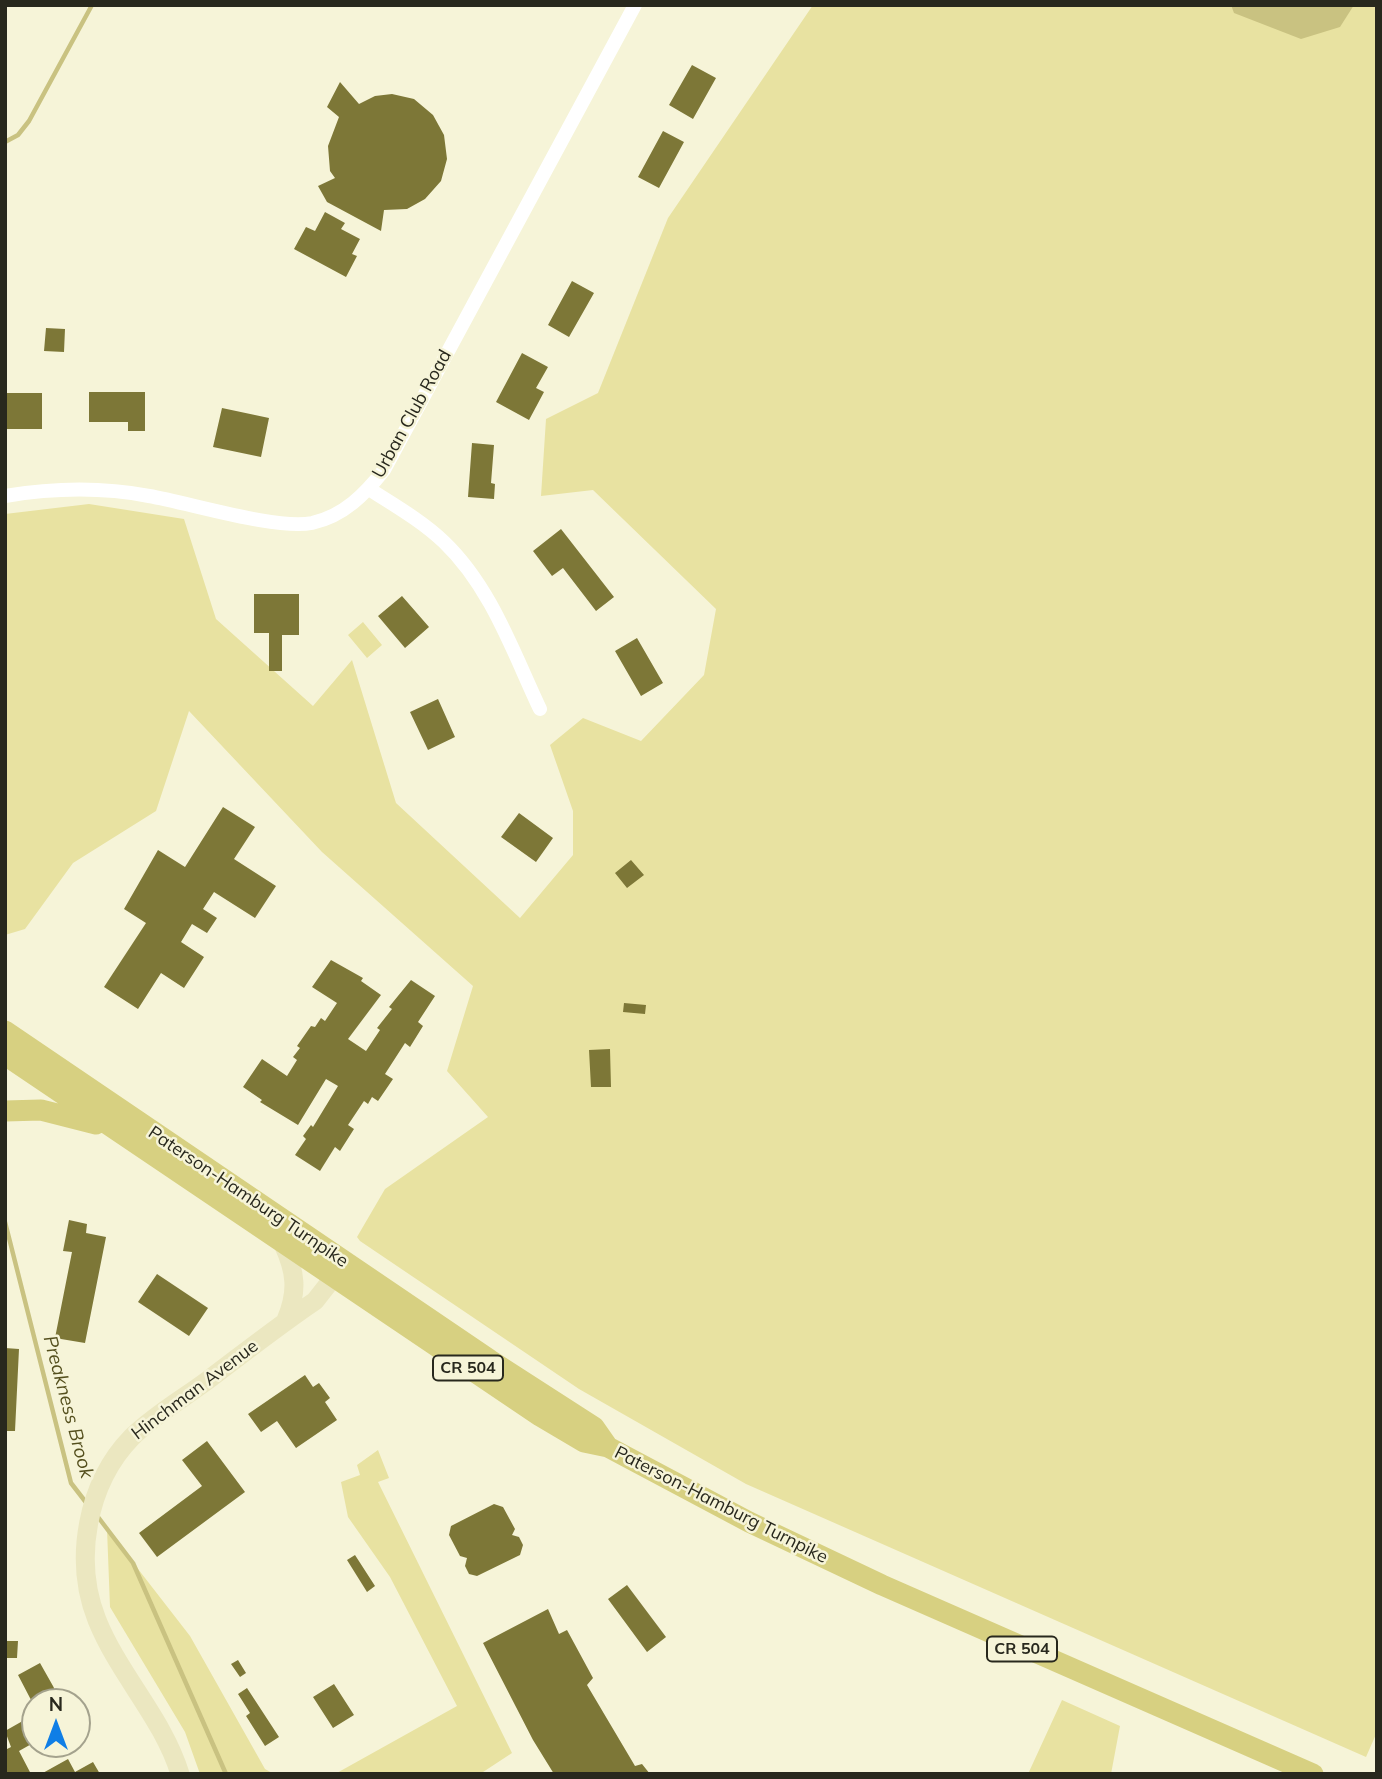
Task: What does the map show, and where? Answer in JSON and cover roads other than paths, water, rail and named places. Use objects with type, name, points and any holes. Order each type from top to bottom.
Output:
[{"type":"main road","name":"Paterson-Hamburg Turnpike","points":[[5,1031],[550,1422],[584,1442],[608,1447],[749,1521],[905,1596],[1313,1774]]},
{"type":"main road","name":"CR 504","points":[[5,1055],[283,1244],[337,1268]]},
{"type":"main road","points":[[5,1111],[41,1110],[113,1129]]},
{"type":"street","name":"Urban Club Road","points":[[5,496],[49,491],[104,490],[147,495],[276,523],[303,524],[335,515],[369,489],[390,458],[635,5]]},
{"type":"street","points":[[369,489],[422,524],[464,564],[493,608],[540,709]]},
{"type":"street","points":[[283,1244],[293,1265],[296,1287],[286,1320]]},
{"type":"street","name":"Hinchman Avenue","points":[[180,1774],[165,1736],[105,1639],[96,1617],[86,1567],[93,1507],[107,1470],[135,1434],[315,1301],[337,1268]]},
{"type":"waterway","points":[[5,142],[18,135],[29,121],[92,5]]},
{"type":"waterway","name":"Preakness Brook","points":[[5,1222],[71,1483],[88,1505]]},
{"type":"waterway","name":"Preakness Brook","points":[[98,1517],[133,1563],[226,1774]]}]
